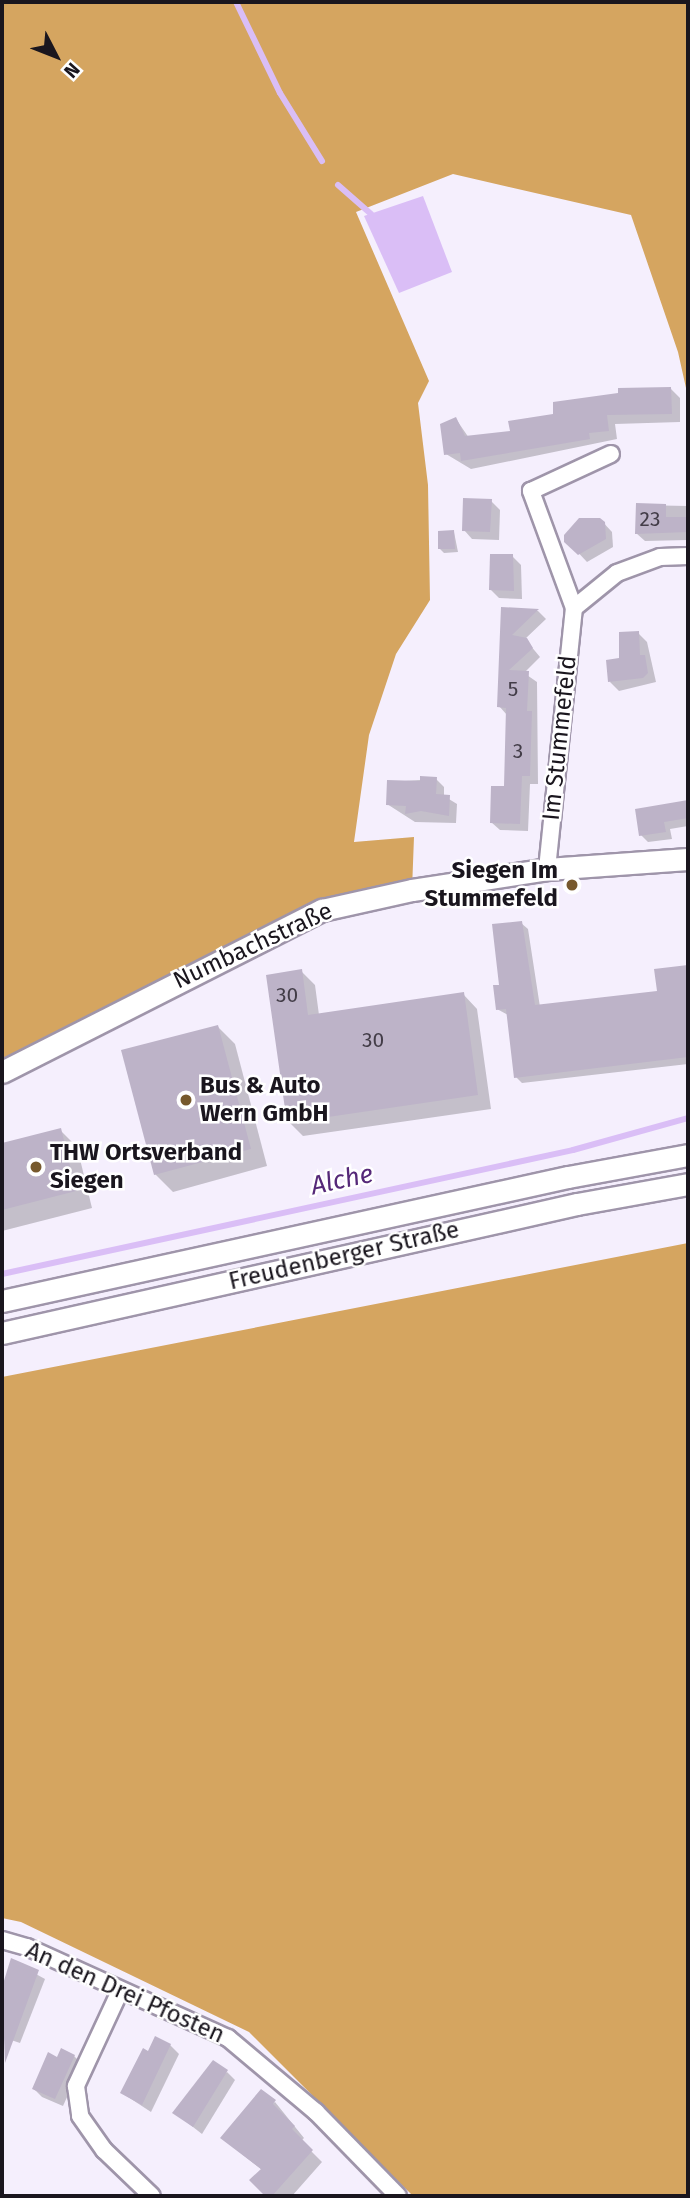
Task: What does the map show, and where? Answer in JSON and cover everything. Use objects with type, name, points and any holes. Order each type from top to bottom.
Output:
[{"type":"main road","name":"Numbachstraße","points":[[2,1072],[322,910],[412,890],[547,869],[688,859]]},
{"type":"main road","name":"Freudenberger Straße","points":[[2,1301],[568,1177],[688,1156]]},
{"type":"main road","name":"Freudenberger Straße","points":[[2,1334],[577,1204],[688,1184]]},
{"type":"street","name":"Im Stummefeld","points":[[547,869],[574,608],[531,491],[611,454]]},
{"type":"street","points":[[574,608],[617,573],[660,556],[688,556]]},
{"type":"street","name":"An den Drei Pfosten","points":[[2,1940],[27,1947],[228,2038],[316,2112],[398,2196]]},
{"type":"street","points":[[120,1991],[76,2086],[80,2116],[104,2150],[152,2196]]},
{"type":"shaded area","points":[[2,2],[688,2],[688,397],[678,352],[631,215],[453,174],[356,212],[429,381],[418,403],[428,485],[430,600],[396,654],[369,735],[354,842],[414,837],[412,890],[375,897],[2,1072]]},
{"type":"shaded area","points":[[423,196],[452,272],[399,293],[364,216]]},
{"type":"shaded area","points":[[688,1243],[688,2196],[413,2196],[249,2032],[21,1922],[2,1918],[2,1377]]},
{"type":"building","points":[[671,387],[672,414],[607,415],[609,431],[589,433],[590,439],[461,461],[460,453],[444,455],[440,424],[456,417],[465,436],[510,431],[508,421],[553,414],[553,402],[618,393],[618,388]]},
{"type":"building","points":[[463,498],[492,499],[490,532],[462,531]]},
{"type":"building","points":[[636,503],[666,504],[666,517],[688,517],[688,532],[635,534]]},
{"type":"building","points":[[579,518],[600,518],[605,522],[606,539],[578,555],[564,542],[564,535]]},
{"type":"building","points":[[454,530],[455,549],[438,549],[438,531]]},
{"type":"building","points":[[490,554],[513,554],[514,591],[489,590]]},
{"type":"building","points":[[501,607],[539,609],[512,635],[527,638],[533,648],[509,670],[529,671],[527,711],[532,711],[530,776],[522,776],[520,824],[490,823],[491,786],[504,786],[506,708],[497,707]]},
{"type":"building","points":[[639,631],[640,655],[645,655],[648,673],[643,678],[608,682],[606,660],[619,658],[619,632]]},
{"type":"building","points":[[420,776],[437,777],[436,794],[450,795],[449,816],[421,811],[405,814],[406,806],[386,805],[387,780],[420,781]]},
{"type":"building","points":[[688,800],[688,818],[664,822],[666,832],[639,836],[635,809]]},
{"type":"building","points":[[522,921],[535,1005],[657,991],[654,969],[688,965],[688,1057],[514,1078],[506,1009],[496,1010],[493,985],[499,985],[492,924]]},
{"type":"building","points":[[302,969],[308,1015],[464,992],[478,1095],[287,1123],[266,975]]},
{"type":"building","name":"Bus & Auto Wern GmbH","points":[[218,1025],[251,1149],[154,1175],[121,1050]]},
{"type":"building","name":"THW Ortsverband Siegen","points":[[61,1128],[76,1191],[2,1210],[2,1143]]},
{"type":"building","points":[[11,1958],[39,1970],[5,2063],[2,1987]]},
{"type":"building","points":[[155,2036],[171,2044],[142,2105],[120,2093],[143,2048],[148,2051]]},
{"type":"building","points":[[61,2048],[75,2055],[55,2099],[32,2089],[48,2052],[57,2057]]},
{"type":"building","points":[[213,2060],[228,2070],[193,2127],[172,2113]]},
{"type":"building","points":[[261,2089],[276,2100],[273,2104],[295,2126],[292,2129],[313,2150],[272,2196],[265,2196],[249,2180],[261,2169],[220,2138]]},
{"type":"waterway","points":[[236,2],[280,93],[322,161]]},
{"type":"waterway","points":[[338,185],[371,214]]},
{"type":"waterway","name":"Alche","points":[[2,1274],[573,1150],[688,1118]]},
{"type":"place","name":"Siegen Im Stummefeld","points":[[572,885]]},
{"type":"place","name":"Bus & Auto Wern GmbH","points":[[186,1100]]},
{"type":"place","name":"THW Ortsverband Siegen","points":[[36,1167]]}]
